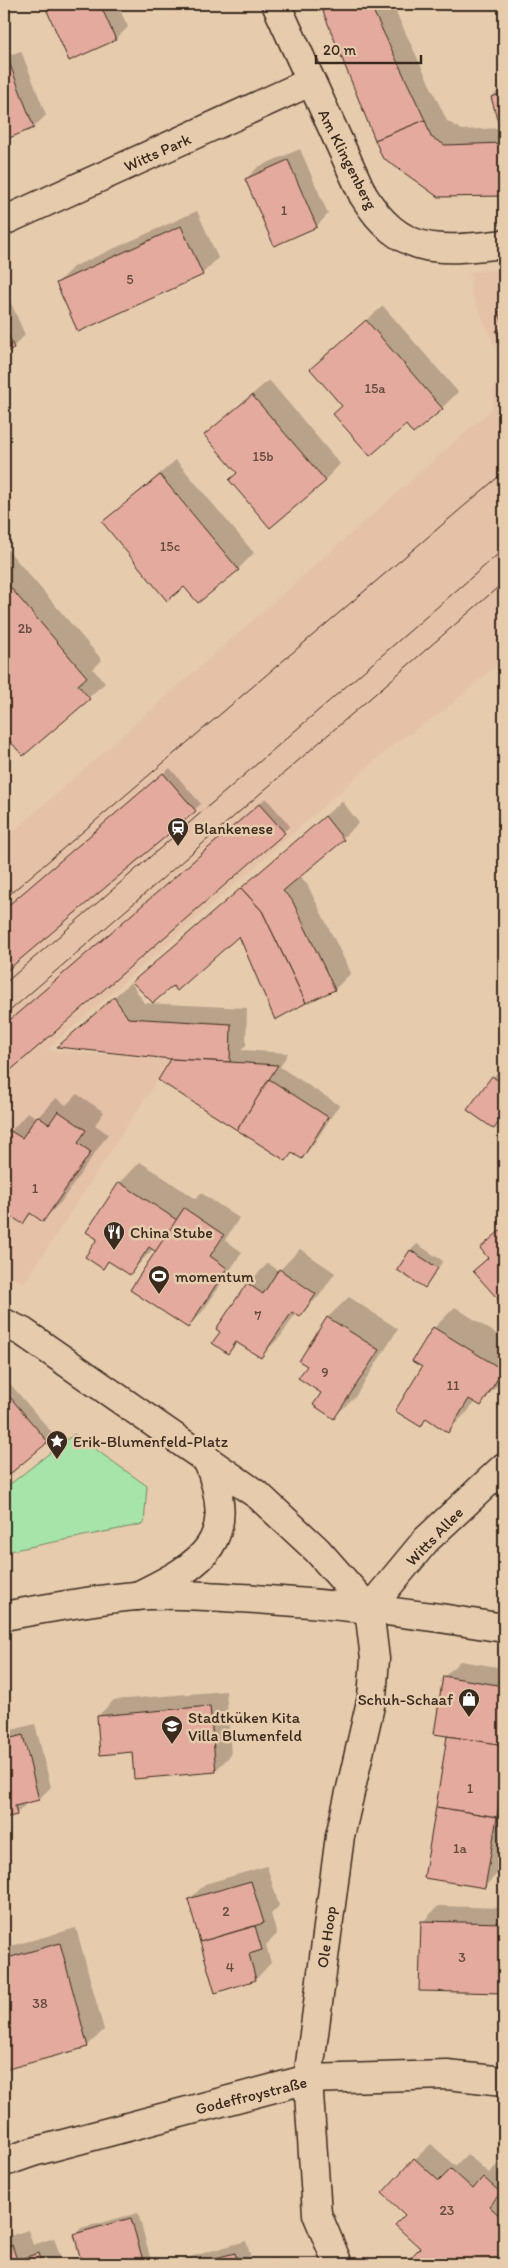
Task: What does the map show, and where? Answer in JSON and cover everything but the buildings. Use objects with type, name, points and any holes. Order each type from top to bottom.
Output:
[{"type":"street","name":"Am Klingenberg","points":[[276,4],[363,195],[386,226],[402,238],[420,245],[450,250],[504,244]]},
{"type":"street","name":"Witts Park","points":[[4,221],[310,82]]},
{"type":"street","points":[[4,1323],[23,1332],[208,1459],[287,1520],[317,1550],[369,1609]]},
{"type":"street","points":[[137,1596],[183,1572],[197,1562],[212,1544],[217,1531],[220,1504],[215,1478],[208,1459]]},
{"type":"street","name":"Witts Allee","points":[[369,1609],[426,1540],[504,1467]]},
{"type":"street","points":[[4,1616],[137,1596],[287,1600],[458,1620],[504,1628]]},
{"type":"street","name":"Ole Hoop","points":[[338,2264],[317,2214],[308,2079],[340,1836],[372,1697],[375,1659],[369,1609]]},
{"type":"street","name":"Godeffroystraße","points":[[4,2162],[33,2152],[308,2079],[447,2075],[504,2081]]},
{"type":"shaded area","points":[[504,269],[504,659],[442,712],[395,743],[47,1050],[171,1059],[25,1282],[4,1275],[4,1122],[13,1108],[4,1101],[4,840],[492,409],[500,358],[472,294],[470,272]]},
{"type":"green space","points":[[74,1434],[147,1486],[144,1524],[4,1552],[4,1489]]},
{"type":"tram line","points":[[4,899],[504,472]]},
{"type":"tram line","points":[[4,984],[504,549]]},
{"type":"tram line","points":[[4,1016],[504,582]]},
{"type":"place","name":"Blankenese","points":[[178,847]]},
{"type":"place","name":"China Stube","points":[[114,1251]]},
{"type":"place","name":"momentum","points":[[159,1295]]},
{"type":"place","name":"Erik-Blumenfeld-Platz","points":[[57,1460]]},
{"type":"place","name":"Schuh-Schaaf","points":[[469,1718]]},
{"type":"place","name":"Stadtküken Kita Villa Blumenfeld","points":[[172,1745]]}]
